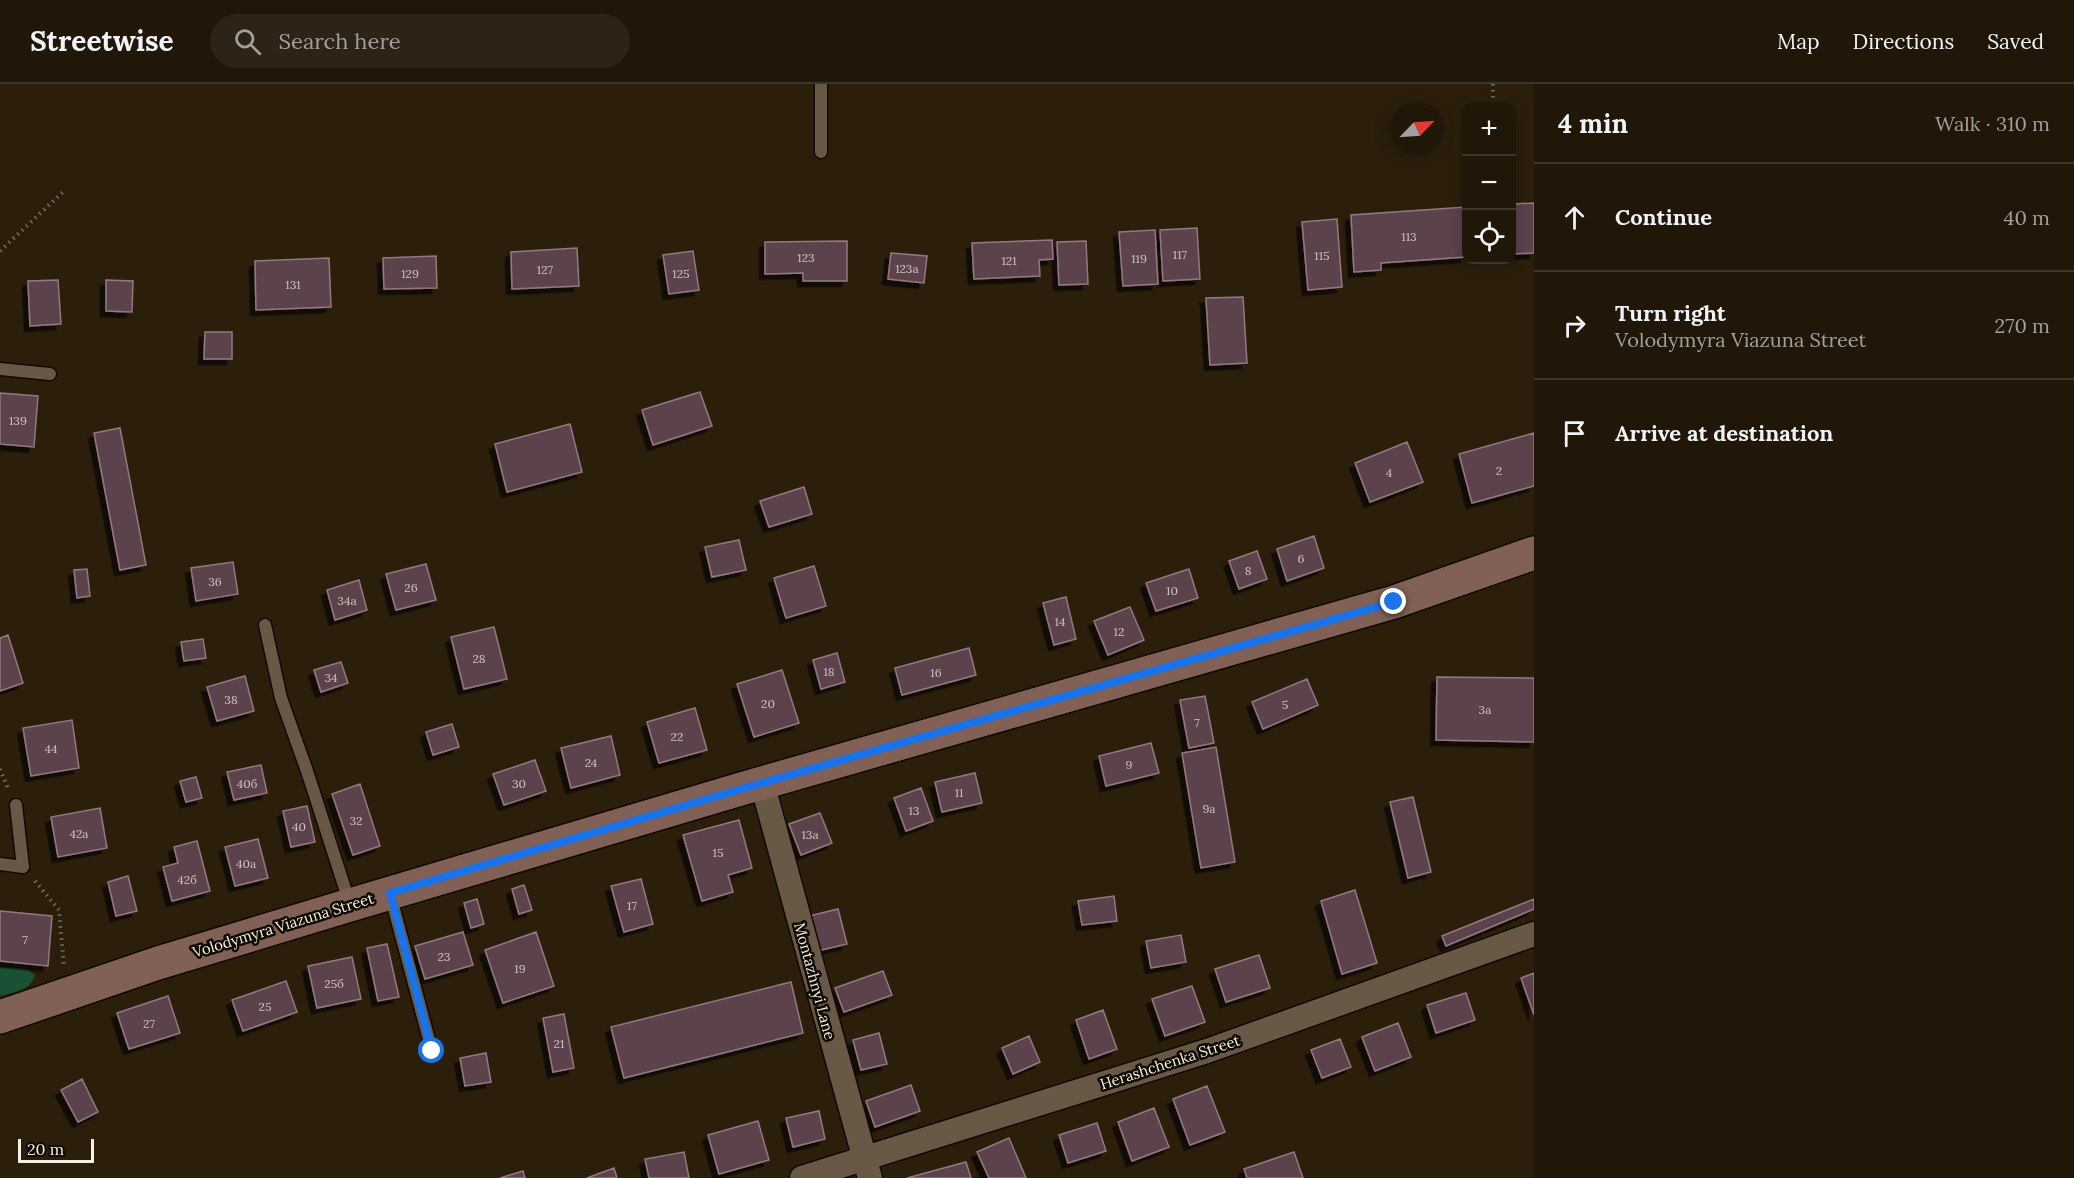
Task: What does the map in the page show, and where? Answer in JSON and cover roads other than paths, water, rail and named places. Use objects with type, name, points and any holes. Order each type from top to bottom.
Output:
[{"type":"main road","name":"Volodymyra Viazuna Street","points":[[0,1017],[158,963],[390,893],[762,783],[1394,602],[1534,553]]},
{"type":"street","name":"Montazhnyi Lane","points":[[762,783],[867,1168]]},
{"type":"street","name":"Herashchenka Street","points":[[802,1178],[867,1168],[1207,1051],[1534,934]]},
{"type":"lane","points":[[820,152],[821,84]]},
{"type":"lane","points":[[0,369],[50,374]]},
{"type":"lane","points":[[265,625],[281,698],[308,771],[350,905]]},
{"type":"lane","points":[[0,864],[23,867],[16,806]]},
{"type":"lane","points":[[390,893],[432,1051]]}]
